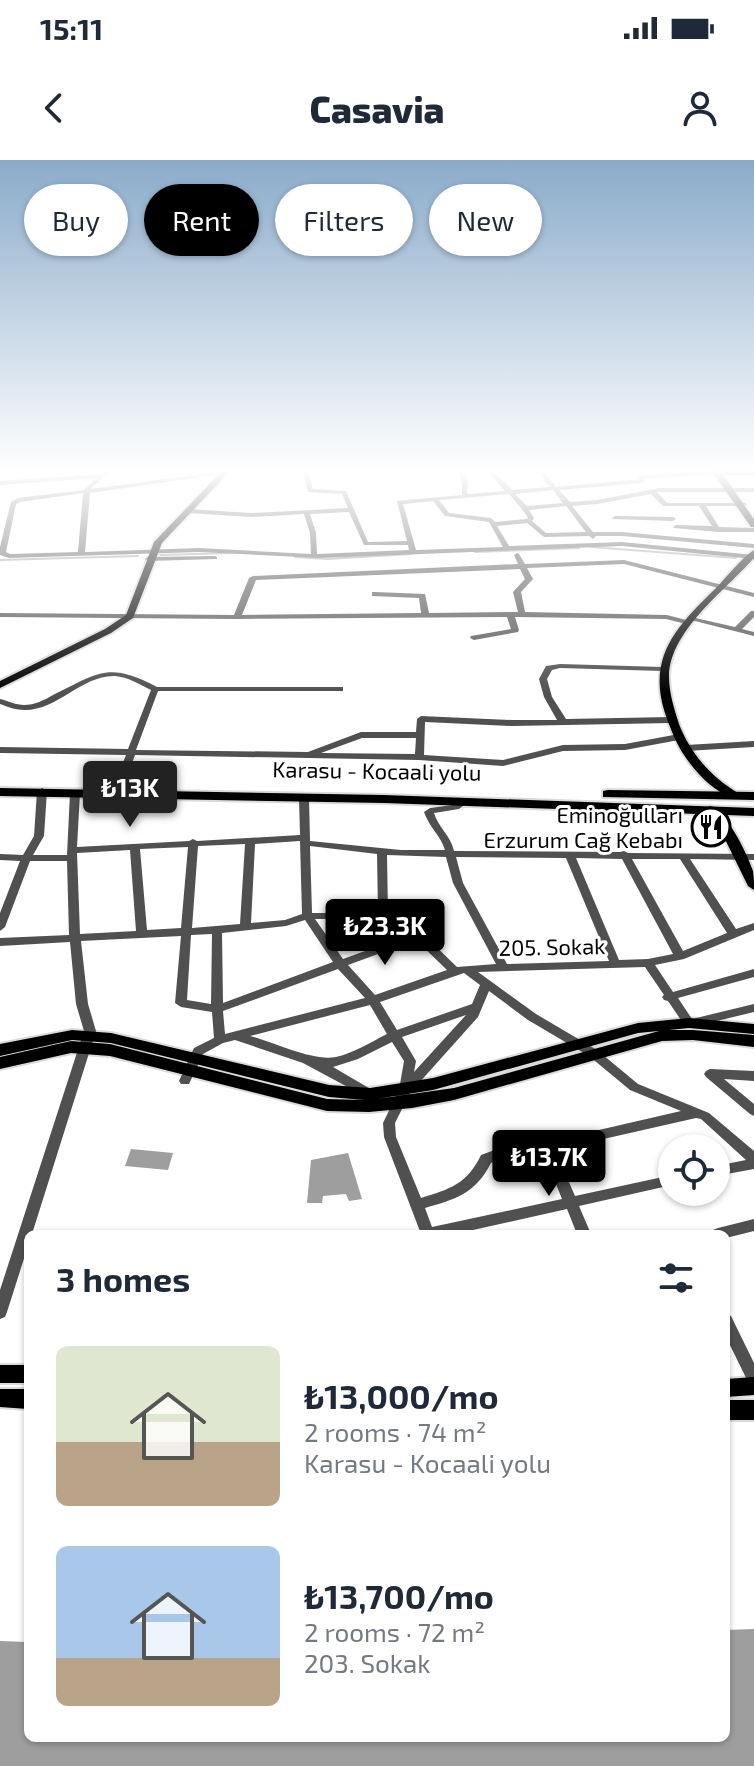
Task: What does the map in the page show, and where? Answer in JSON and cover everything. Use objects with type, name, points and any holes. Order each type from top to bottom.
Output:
[{"type":"highway","name":"Karasu - Kocaali yolu","points":[[0,782],[475,794],[754,796]]},
{"type":"highway","name":"Karasu - Kocaali yolu","points":[[0,792],[747,812]]},
{"type":"highway","points":[[705,795],[717,811]]},
{"type":"highway","points":[[734,795],[747,812]]},
{"type":"main road","points":[[0,682],[108,631],[130,616],[152,545]]},
{"type":"main road","points":[[0,682],[100,629],[117,615],[156,545]]},
{"type":"main road","points":[[705,795],[704,781],[666,720],[658,669],[686,621],[751,555]]},
{"type":"main road","points":[[675,738],[713,783],[734,795]]},
{"type":"main road","points":[[717,811],[746,857],[754,886]]},
{"type":"main road","points":[[747,812],[732,819],[754,875]]},
{"type":"main road","points":[[0,1050],[72,1035],[110,1050],[327,1105],[362,1108],[429,1100],[638,1028],[689,1023],[754,1029]]},
{"type":"main road","points":[[190,1069],[329,1091],[370,1094],[405,1090],[586,1048],[672,1035],[754,1041]]},
{"type":"main road","points":[[0,1063],[87,1042]]},
{"type":"main road","points":[[0,1374],[24,1374]]},
{"type":"main road","points":[[730,1388],[754,1386]]},
{"type":"main road","points":[[0,1398],[24,1399]]},
{"type":"main road","points":[[730,1410],[754,1410]]},
{"type":"street","points":[[4,545],[2,553],[9,556],[149,555],[317,563],[517,555],[600,548]]},
{"type":"street","points":[[81,554],[82,545]]},
{"type":"street","points":[[314,545],[314,555]]},
{"type":"street","points":[[411,545],[413,551]]},
{"type":"street","points":[[598,545],[600,563]]},
{"type":"street","points":[[700,545],[751,555]]},
{"type":"street","points":[[149,555],[232,550],[314,555],[507,548],[600,548],[751,555]]},
{"type":"street","points":[[517,555],[529,579],[517,592],[522,615]]},
{"type":"street","points":[[237,617],[253,578],[600,563],[624,562],[648,566],[754,595]]},
{"type":"street","points":[[375,594],[422,596],[425,613]]},
{"type":"street","points":[[0,615],[237,617],[425,613],[667,617],[754,634]]},
{"type":"street","points":[[736,630],[754,613]]},
{"type":"street","points":[[474,638],[515,630],[511,616]]},
{"type":"street","points":[[563,722],[548,697],[543,679],[549,668],[658,669]]},
{"type":"street","points":[[0,701],[31,707],[102,673],[117,672],[155,689],[340,689]]},
{"type":"street","points":[[118,787],[155,689]]},
{"type":"street","points":[[419,757],[421,719],[512,723],[666,720]]},
{"type":"street","points":[[306,755],[361,735],[420,735]]},
{"type":"street","points":[[0,750],[419,757],[503,763],[563,748],[625,747],[675,738]]},
{"type":"street","points":[[686,748],[754,744]]},
{"type":"street","points":[[0,927],[26,858],[39,836],[42,791]]},
{"type":"street","points":[[26,1230],[87,1042],[75,940],[72,854],[75,793]]},
{"type":"street","points":[[304,798],[307,916],[341,965],[373,1000],[410,1061],[405,1090]]},
{"type":"street","points":[[463,802],[453,809],[433,809],[429,812],[432,822],[447,841],[458,883],[503,967]]},
{"type":"street","points":[[0,857],[26,858],[135,846],[250,840],[305,840],[382,851],[450,854],[746,857]]},
{"type":"street","points":[[245,927],[250,840]]},
{"type":"street","points":[[193,842],[181,1003],[217,1009],[417,936]]},
{"type":"street","points":[[135,846],[142,935]]},
{"type":"street","points":[[382,851],[383,915]]},
{"type":"street","points":[[569,854],[616,965]]},
{"type":"street","points":[[624,854],[680,956]]},
{"type":"street","points":[[684,858],[734,935]]},
{"type":"street","points":[[0,942],[217,930],[286,923],[307,916],[389,916],[461,970],[586,1048],[634,1087],[705,1116],[754,1162]]},
{"type":"street","name":"205. Sokak","points":[[190,1069],[198,1051],[220,1040],[373,1000],[461,970],[648,963],[680,956],[754,926]]},
{"type":"street","points":[[217,930],[220,1040]]},
{"type":"street","points":[[648,963],[668,997],[689,1023]]},
{"type":"street","points":[[668,997],[754,973]]},
{"type":"street","points":[[427,1230],[390,1137],[389,1123],[405,1090],[474,1014],[486,984]]},
{"type":"street","points":[[307,1059],[332,1063],[354,1056],[395,1035],[477,1007]]},
{"type":"street","points":[[672,1035],[689,1023],[754,1008]]},
{"type":"street","points":[[235,1037],[287,1049],[397,1106]]},
{"type":"street","points":[[754,1076],[710,1074],[754,1111]]},
{"type":"street","points":[[417,1205],[463,1190],[479,1176],[486,1159],[499,1153],[547,1147],[695,1113]]},
{"type":"street","points":[[547,1147],[582,1230]]},
{"type":"street","points":[[730,1168],[754,1162]]},
{"type":"street","points":[[446,1230],[658,1183]]},
{"type":"street","points":[[730,1231],[754,1225]]},
{"type":"street","points":[[0,1312],[24,1238]]},
{"type":"street","points":[[730,1329],[754,1379]]},
{"type":"shaded area","points":[[131,1149],[173,1153],[168,1170],[125,1166]]},
{"type":"shaded area","points":[[348,1153],[362,1199],[349,1201],[346,1194],[323,1196],[322,1203],[307,1203],[311,1160]]},
{"type":"shaded area","points":[[754,1629],[754,1766],[0,1766],[0,1641],[24,1642],[24,1742],[730,1742],[730,1630]]},
{"type":"waterway","points":[[591,547],[736,558]]},
{"type":"waterway","points":[[475,552],[579,548]]},
{"type":"waterway","points":[[160,555],[232,553]]},
{"type":"waterway","points":[[295,557],[328,559],[412,554]]},
{"type":"waterway","points":[[0,560],[138,556]]},
{"type":"place","name":"Eminoğulları Erzurum Cağ Kebabı","points":[[711,827]]}]
